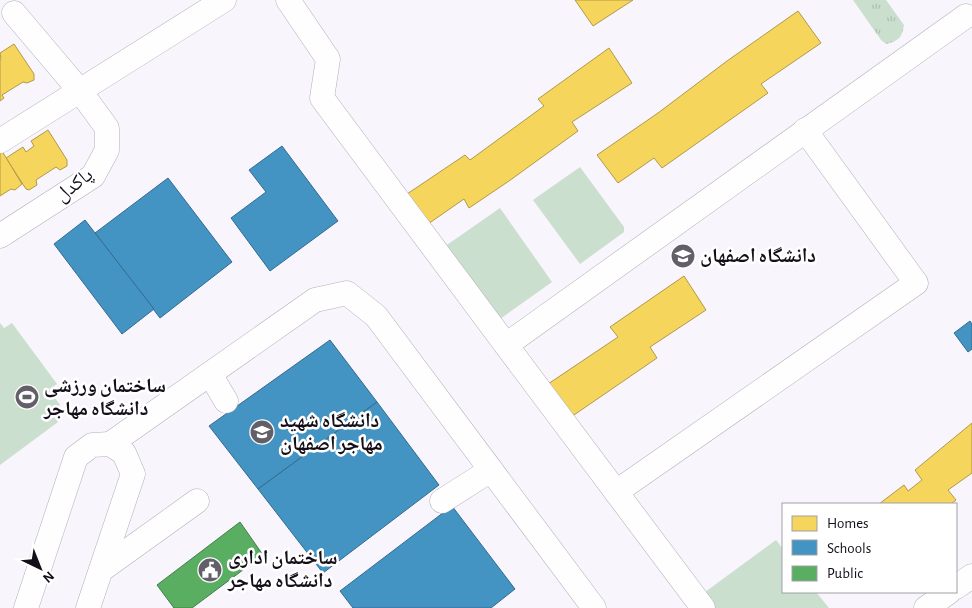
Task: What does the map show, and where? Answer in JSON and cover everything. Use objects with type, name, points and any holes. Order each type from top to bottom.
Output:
[{"type":"street","points":[[0,141],[224,0]]},
{"type":"street","points":[[288,0],[328,59],[322,98],[703,608]]},
{"type":"street","points":[[506,345],[805,130],[964,9]]},
{"type":"street","name":"پاکدل","points":[[0,236],[93,176],[108,150],[107,128],[80,91],[6,12]]},
{"type":"street","points":[[616,492],[916,283],[805,130]]},
{"type":"street","points":[[26,608],[76,457],[92,445],[110,444],[315,300],[347,293],[376,316],[594,608]]},
{"type":"street","points":[[210,374],[226,401]]},
{"type":"street","points":[[88,608],[133,474],[124,453],[110,444]]},
{"type":"street","points":[[442,500],[491,470]]},
{"type":"street","points":[[101,570],[197,502]]},
{"type":"street","points":[[957,586],[972,576]]},
{"type":"street","points":[[926,608],[948,593]]},
{"type":"green space","points":[[853,0],[886,0],[904,25],[899,38],[886,44],[881,40]]},
{"type":"green space","points":[[580,167],[624,227],[624,232],[580,264],[533,200]]},
{"type":"green space","points":[[500,208],[552,282],[500,319],[444,247]]},
{"type":"green space","name":"ساختمان ورزشی دانشگاه مهاجر","points":[[0,323],[4,328],[12,323],[57,384],[49,389],[60,405],[51,412],[58,422],[0,465]]},
{"type":"green space","points":[[776,540],[782,548],[782,593],[817,593],[829,608],[711,608],[701,595]]},
{"type":"building: Homes","points":[[575,0],[633,0],[593,26]]},
{"type":"building: Homes","points":[[798,11],[821,43],[761,84],[768,93],[662,168],[654,158],[618,183],[597,155]]},
{"type":"building: Homes","points":[[14,44],[34,74],[34,80],[27,83],[23,82],[2,95],[4,98],[0,101],[0,53]]},
{"type":"building: Homes","points":[[609,48],[632,83],[572,122],[578,131],[509,181],[469,208],[464,199],[428,224],[407,194],[465,155],[470,160],[544,106],[538,99]]},
{"type":"building: Homes","points":[[48,130],[67,160],[67,166],[60,170],[56,167],[36,180],[37,185],[29,190],[26,189],[6,158],[23,147],[26,152],[34,146],[31,141]]},
{"type":"building: Homes","points":[[2,151],[22,184],[15,190],[11,189],[0,196],[0,152]]},
{"type":"building: Homes","points":[[684,276],[706,310],[650,347],[657,358],[571,417],[548,384],[618,337],[610,327]]},
{"type":"building: Homes","points":[[972,423],[972,473],[948,490],[956,500],[952,503],[880,503],[904,485],[908,491],[922,480],[915,470]]},
{"type":"building: Schools","points":[[282,146],[338,221],[270,271],[231,218],[266,192],[249,170]]},
{"type":"building: Schools","points":[[168,178],[232,262],[160,318],[95,233]]},
{"type":"building: Schools","points":[[85,220],[154,309],[122,334],[54,244]]},
{"type":"building: Schools","points":[[970,321],[972,324],[972,349],[968,352],[954,333]]},
{"type":"building: Schools","points":[[330,340],[377,402],[258,489],[209,426]]},
{"type":"building: Schools","points":[[377,402],[439,485],[323,573],[258,489]]},
{"type":"building: Schools","points":[[452,506],[515,589],[491,608],[353,608],[340,591]]},
{"type":"building: Public","name":"ساختمان اداری دانشگاه مهاجر","points":[[240,522],[263,555],[192,608],[174,608],[157,585]]},
{"type":"place","name":"دانشگاه اصفهان","points":[[683,256]]},
{"type":"place","name":"ساختمان ورزشی دانشگاه مهاجر","points":[[27,397]]},
{"type":"place","name":"دانشگاه شهید مهاجر اصفهان","points":[[262,432]]},
{"type":"place","name":"ساختمان اداری دانشگاه مهاجر","points":[[210,570]]}]
